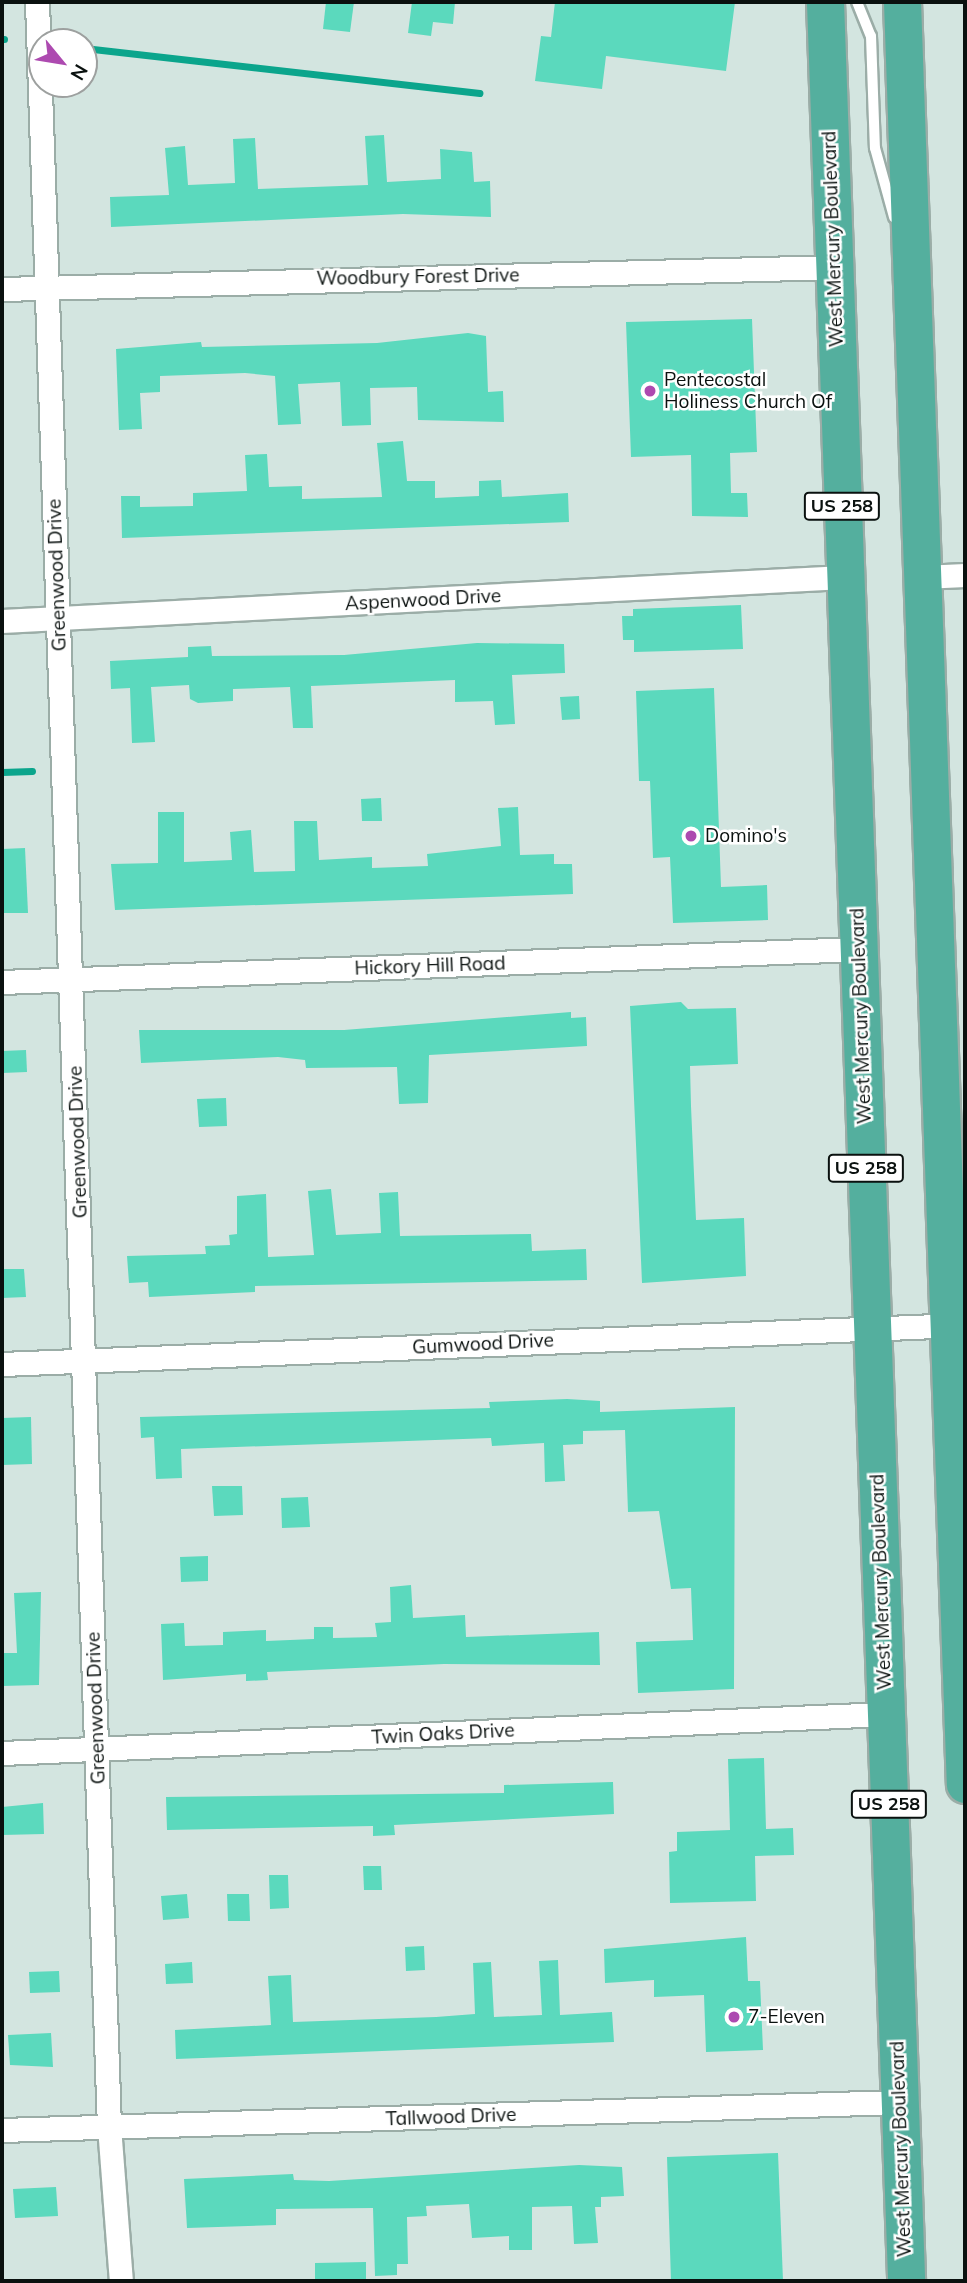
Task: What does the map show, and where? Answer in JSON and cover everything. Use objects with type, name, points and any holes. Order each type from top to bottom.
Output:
[{"type":"highway","name":"West Mercury Boulevard","points":[[825,2],[906,2281]]},
{"type":"highway","points":[[902,2],[922,577],[957,1325],[965,1784]]},
{"type":"street","name":"Greenwood Drive","points":[[37,2],[86,1361],[109,2126],[121,2281]]},
{"type":"street","name":"Woodbury Forest Drive","points":[[2,289],[834,267]]},
{"type":"street","points":[[922,577],[965,575]]},
{"type":"street","name":"Aspenwood Drive","points":[[2,621],[844,577]]},
{"type":"street","name":"Hickory Hill Road","points":[[2,982],[858,949]]},
{"type":"street","name":"Gumwood Drive","points":[[2,1364],[957,1325]]},
{"type":"street","name":"Twin Oaks Drive","points":[[2,1753],[97,1751],[885,1714]]},
{"type":"street","name":"Tallwood Drive","points":[[2,2130],[900,2102]]},
{"type":"lane","points":[[857,2],[872,36],[875,148],[912,280]]},
{"type":"building","points":[[326,2],[354,2],[350,32],[323,29]]},
{"type":"building","points":[[412,2],[455,2],[453,24],[433,22],[431,36],[408,33]]},
{"type":"building","points":[[555,2],[735,2],[726,71],[606,56],[602,89],[535,81],[541,36],[551,37]]},
{"type":"building","points":[[384,135],[387,182],[441,179],[440,149],[472,152],[474,182],[490,181],[491,217],[403,214],[111,227],[110,197],[169,195],[165,148],[185,146],[188,185],[235,183],[233,139],[255,138],[258,189],[368,185],[365,136]]},
{"type":"building","name":"Pentecostal Holiness Church Of","points":[[752,319],[757,452],[730,453],[731,493],[747,493],[748,517],[692,516],[691,455],[631,457],[626,322]]},
{"type":"building","points":[[468,333],[486,336],[488,392],[503,391],[504,422],[418,420],[417,387],[370,388],[371,425],[342,426],[340,382],[298,384],[301,424],[278,425],[275,376],[245,373],[160,376],[160,392],[140,393],[142,429],[119,430],[116,349],[201,342],[202,347],[377,343]]},
{"type":"building","points":[[403,441],[407,481],[435,481],[435,498],[479,496],[479,481],[501,480],[502,497],[568,493],[569,522],[122,538],[121,496],[140,496],[140,507],[193,506],[193,493],[247,491],[245,455],[267,454],[269,487],[302,486],[302,499],[382,497],[377,443]]},
{"type":"building","points":[[741,605],[743,649],[634,652],[634,640],[623,640],[622,616],[633,616],[633,609]]},
{"type":"building","points":[[477,643],[564,644],[565,673],[512,675],[515,724],[495,725],[493,701],[455,702],[455,680],[311,686],[313,728],[293,728],[290,687],[233,689],[233,701],[198,703],[190,699],[189,685],[151,687],[155,742],[132,743],[130,688],[111,689],[110,661],[188,657],[188,647],[211,646],[212,656],[344,655]]},
{"type":"building","points":[[714,688],[721,887],[767,885],[768,920],[673,923],[670,857],[653,858],[650,781],[639,781],[636,691]]},
{"type":"building","points":[[579,696],[580,719],[562,720],[560,697]]},
{"type":"building","points":[[381,798],[382,821],[362,821],[361,799]]},
{"type":"building","points":[[518,807],[520,855],[554,854],[554,864],[572,864],[573,894],[115,910],[111,864],[158,863],[158,812],[184,812],[184,862],[232,860],[230,832],[251,830],[254,872],[295,871],[294,821],[317,821],[319,860],[372,857],[372,868],[428,866],[427,854],[501,846],[498,808]]},
{"type":"building","points":[[25,848],[28,913],[2,913],[2,849]]},
{"type":"building","points":[[681,1002],[688,1009],[736,1008],[738,1064],[690,1066],[691,1106],[696,1220],[744,1218],[746,1276],[642,1283],[630,1006]]},
{"type":"building","points":[[571,1012],[571,1018],[586,1017],[587,1046],[429,1055],[428,1103],[399,1104],[397,1067],[306,1068],[305,1060],[278,1057],[141,1063],[139,1030],[344,1030]]},
{"type":"building","points":[[26,1050],[27,1072],[2,1073],[2,1051]]},
{"type":"building","points":[[226,1098],[227,1126],[199,1127],[197,1099]]},
{"type":"building","points":[[331,1189],[336,1235],[381,1233],[379,1193],[398,1192],[400,1236],[531,1234],[532,1251],[586,1249],[587,1280],[255,1286],[255,1292],[149,1297],[148,1282],[129,1283],[127,1256],[206,1254],[205,1246],[230,1245],[229,1235],[237,1234],[237,1196],[266,1194],[268,1257],[314,1255],[308,1191]]},
{"type":"building","points":[[2,1269],[24,1269],[26,1297],[2,1298]]},
{"type":"building","points":[[567,1399],[600,1401],[600,1412],[735,1407],[734,1689],[638,1693],[636,1642],[693,1640],[691,1588],[671,1589],[659,1511],[628,1512],[625,1430],[583,1431],[583,1444],[563,1445],[565,1481],[545,1482],[544,1443],[492,1446],[491,1438],[181,1449],[182,1478],[156,1479],[154,1437],[141,1438],[140,1417],[490,1408],[489,1402]]},
{"type":"building","points":[[31,1417],[32,1464],[2,1465],[2,1418]]},
{"type":"building","points":[[212,1486],[242,1486],[243,1515],[214,1516]]},
{"type":"building","points":[[308,1497],[310,1527],[282,1528],[281,1498]]},
{"type":"building","points":[[208,1556],[208,1581],[181,1582],[180,1557]]},
{"type":"building","points":[[411,1585],[413,1618],[465,1615],[466,1637],[599,1632],[600,1665],[444,1664],[267,1672],[268,1680],[246,1681],[246,1674],[163,1680],[161,1624],[184,1623],[185,1646],[223,1645],[223,1632],[266,1630],[266,1641],[314,1639],[314,1627],[333,1627],[333,1638],[377,1637],[375,1623],[391,1622],[390,1587]]},
{"type":"building","points":[[41,1592],[39,1685],[2,1686],[2,1653],[17,1653],[14,1593]]},
{"type":"building","points":[[764,1758],[766,1829],[793,1828],[794,1855],[755,1856],[756,1901],[670,1903],[669,1852],[677,1851],[677,1832],[730,1830],[728,1759]]},
{"type":"building","points":[[613,1782],[614,1814],[394,1825],[395,1835],[373,1836],[373,1826],[167,1830],[166,1797],[504,1793],[504,1785]]},
{"type":"building","points":[[43,1803],[44,1834],[2,1835],[2,1807]]},
{"type":"building","points":[[363,1866],[381,1866],[382,1890],[364,1890]]},
{"type":"building","points":[[269,1875],[288,1875],[289,1908],[270,1909]]},
{"type":"building","points":[[187,1894],[189,1918],[163,1920],[161,1896]]},
{"type":"building","points":[[227,1894],[249,1894],[250,1921],[228,1921]]},
{"type":"building","points":[[746,1937],[748,1981],[760,1981],[763,2050],[706,2052],[704,1995],[654,1997],[654,1980],[605,1983],[604,1949]]},
{"type":"building","points":[[424,1946],[425,1970],[406,1971],[405,1947]]},
{"type":"building","points":[[558,1960],[560,2015],[612,2012],[614,2042],[176,2059],[175,2030],[271,2025],[268,1976],[291,1975],[293,2022],[436,2017],[475,2014],[473,1963],[491,1962],[494,2017],[542,2015],[539,1961]]},
{"type":"building","points":[[192,1962],[193,1983],[166,1984],[165,1964]]},
{"type":"building","points":[[59,1971],[60,1992],[30,1993],[29,1972]]},
{"type":"building","points":[[51,2033],[53,2067],[10,2065],[8,2035]]},
{"type":"building","points":[[778,2153],[783,2281],[671,2281],[667,2157]]},
{"type":"building","points":[[579,2165],[622,2167],[624,2196],[601,2197],[601,2207],[595,2207],[598,2243],[574,2244],[572,2206],[532,2207],[532,2250],[509,2250],[509,2236],[472,2238],[469,2204],[426,2206],[427,2216],[407,2217],[408,2264],[397,2264],[397,2275],[375,2276],[373,2208],[276,2209],[276,2225],[187,2228],[184,2179],[293,2174],[294,2180],[329,2181]]},
{"type":"building","points":[[56,2187],[58,2216],[15,2218],[13,2189]]},
{"type":"building","points":[[366,2262],[366,2281],[315,2281],[315,2263]]},
{"type":"waterway","points":[[98,50],[479,93]]},
{"type":"waterway","points":[[2,772],[32,771]]},
{"type":"place","name":"Pentecostal Holiness Church Of","points":[[650,391]]},
{"type":"place","name":"Domino's","points":[[691,836]]},
{"type":"place","name":"7-Eleven","points":[[734,2017]]}]
